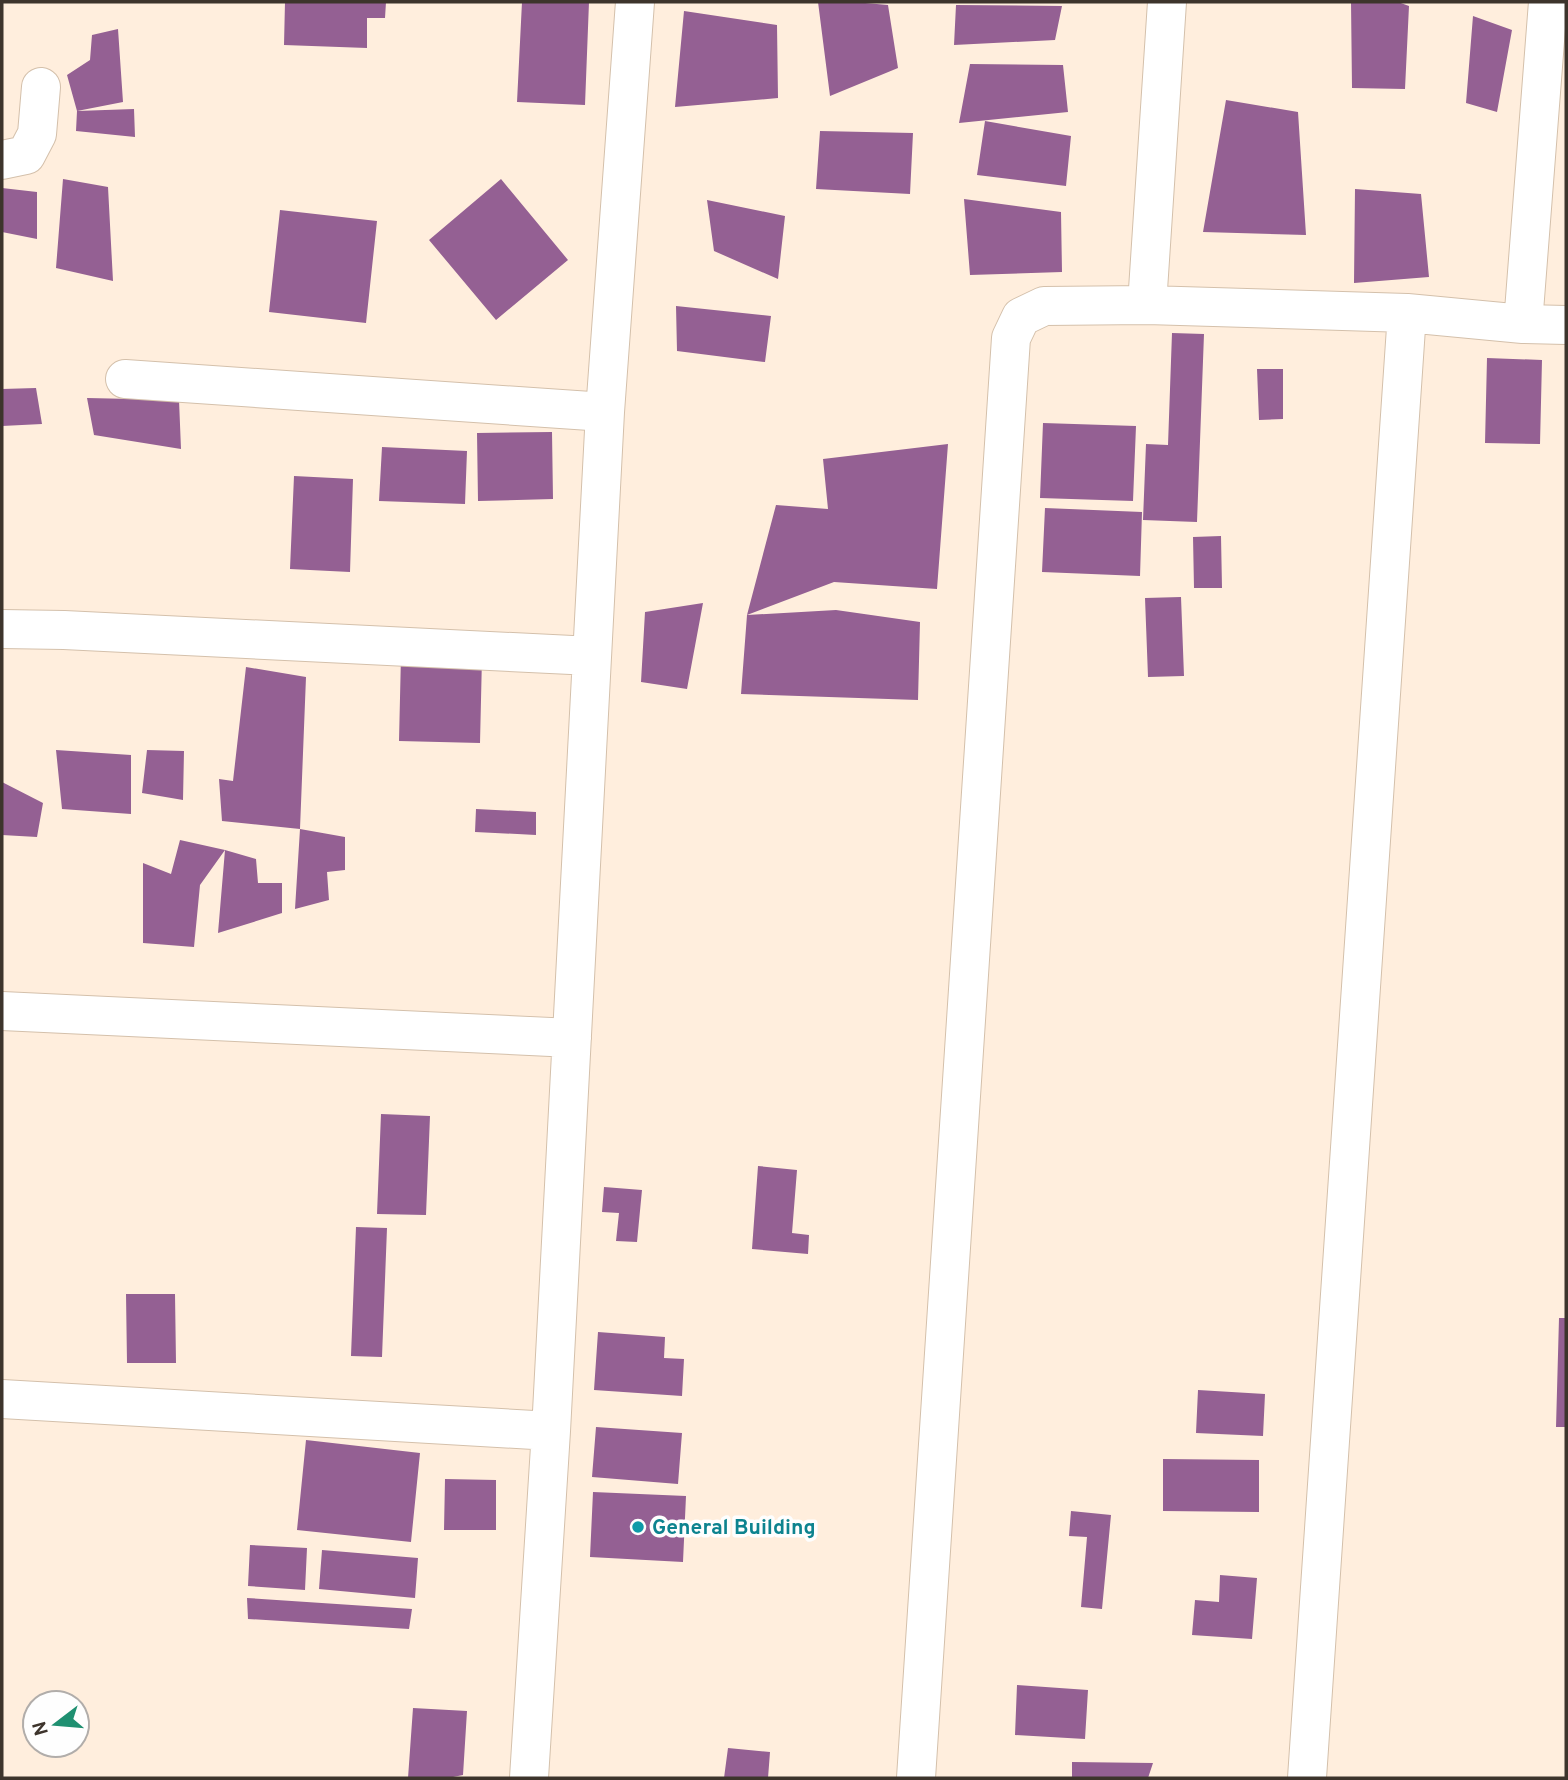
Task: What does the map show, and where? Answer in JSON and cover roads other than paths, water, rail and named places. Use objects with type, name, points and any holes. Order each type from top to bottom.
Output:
[{"type":"street","points":[[529,1778],[551,1431],[606,412],[635,2]]},
{"type":"street","points":[[1147,305],[1167,2]]},
{"type":"street","points":[[1523,324],[1548,2]]},
{"type":"street","points":[[2,160],[26,155],[37,134],[41,87]]},
{"type":"street","points":[[916,1778],[1011,338],[1021,317],[1044,306],[1147,305],[1407,313],[1523,324],[1566,325]]},
{"type":"street","points":[[1307,1778],[1407,313]]},
{"type":"street","points":[[125,379],[606,412]]},
{"type":"street","points":[[2,629],[592,656]]},
{"type":"street","points":[[2,1011],[572,1038]]},
{"type":"street","points":[[2,1399],[551,1431]]},
{"type":"place","name":"General Building","points":[[638,1527]]}]
